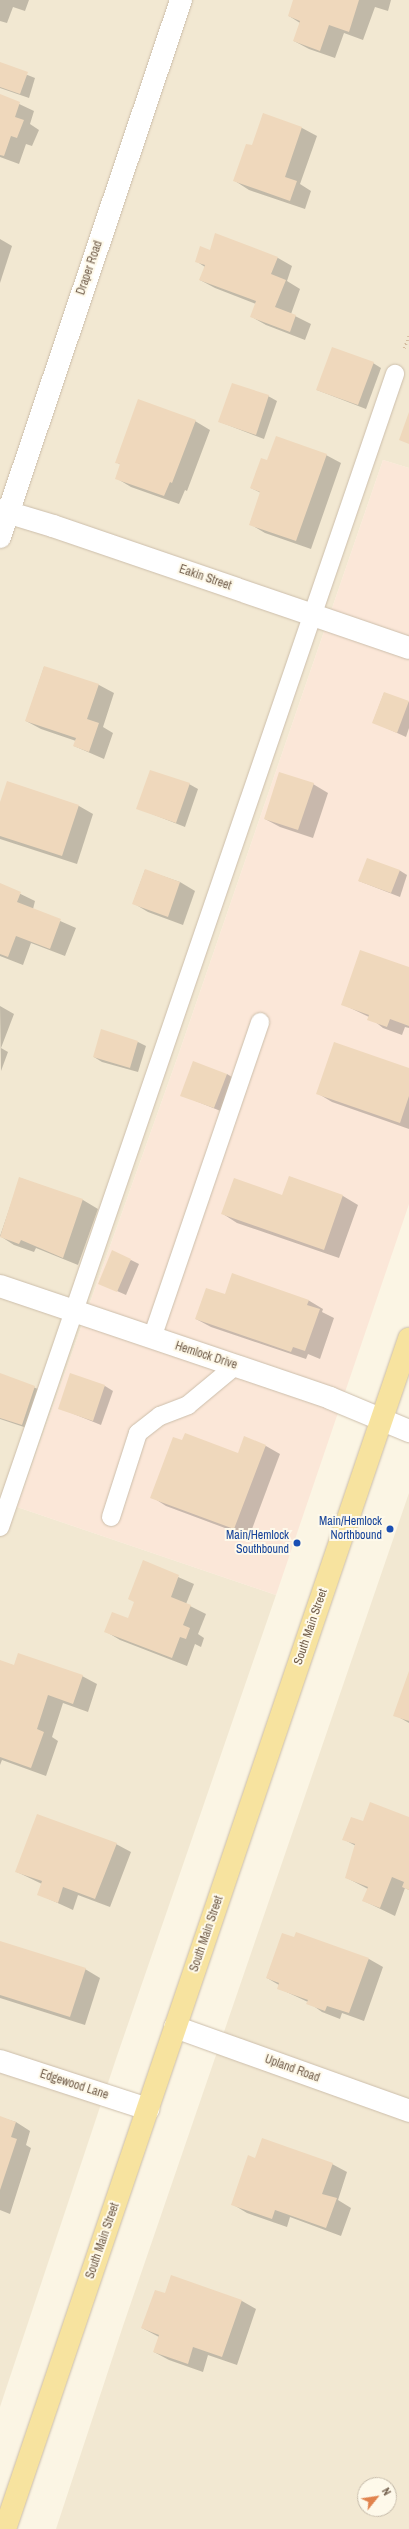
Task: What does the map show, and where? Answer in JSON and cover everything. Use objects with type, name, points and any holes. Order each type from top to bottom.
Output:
[{"type":"main road","name":"South Main Street","points":[[5,2529],[409,1339]]},
{"type":"street","name":"Draper Road","points":[[0,536],[4,511],[181,0]]},
{"type":"street","name":"Eakin Street","points":[[4,511],[409,648]]},
{"type":"street","name":"Hemlock Drive","points":[[0,1286],[330,1398],[409,1431]]},
{"type":"street","name":"Upland Road","points":[[175,2027],[409,2111]]},
{"type":"street","name":"Edgewood Lane","points":[[0,2061],[148,2108]]},
{"type":"lane","points":[[0,1527],[395,374]]},
{"type":"lane","points":[[152,1338],[260,1022]]},
{"type":"lane","points":[[112,1517],[138,1433],[160,1416],[188,1405],[235,1366]]},
{"type":"shaded area","points":[[0,0],[409,0],[409,468],[383,460],[179,1053],[17,1507],[276,1595],[117,2056],[0,2407]]},
{"type":"shaded area","points":[[383,460],[409,468],[409,1204],[276,1595],[17,1507],[179,1053]]},
{"type":"shaded area","points":[[409,1493],[409,2529],[56,2529],[123,2326]]},
{"type":"building","points":[[293,0],[359,0],[349,32],[329,25],[320,51],[293,41],[300,21],[288,16]]},
{"type":"building","points":[[0,62],[28,72],[20,94],[0,87]]},
{"type":"building","points":[[0,94],[20,102],[15,117],[24,120],[17,138],[11,136],[4,156],[0,155]]},
{"type":"building","points":[[263,113],[302,127],[285,177],[297,181],[290,201],[233,181],[246,144],[252,145]]},
{"type":"building","points":[[215,233],[278,257],[271,274],[286,280],[275,307],[296,315],[290,332],[250,317],[256,301],[199,280],[205,265],[195,262],[200,246],[210,250]]},
{"type":"building","points":[[332,347],[374,362],[358,405],[316,390]]},
{"type":"building","points":[[232,383],[269,395],[256,435],[218,422]]},
{"type":"building","points":[[138,399],[196,420],[172,483],[170,482],[164,496],[115,479],[120,464],[115,463]]},
{"type":"building","points":[[409,412],[409,444],[399,440]]},
{"type":"building","points":[[276,436],[327,454],[296,541],[249,525],[260,492],[250,488],[261,458],[267,460]]},
{"type":"building","points":[[44,666],[99,684],[87,719],[99,723],[89,752],[73,746],[76,738],[25,721]]},
{"type":"building","points":[[384,692],[409,701],[397,733],[372,723]]},
{"type":"building","points":[[150,770],[190,783],[176,823],[136,809]]},
{"type":"building","points":[[279,772],[314,783],[298,830],[264,819]]},
{"type":"building","points":[[7,781],[79,805],[62,856],[0,836],[0,802]]},
{"type":"building","points":[[367,858],[400,870],[391,893],[358,881]]},
{"type":"building","points":[[145,869],[180,882],[168,917],[132,904]]},
{"type":"building","points":[[0,883],[21,892],[17,902],[61,919],[50,949],[16,936],[8,957],[0,954]]},
{"type":"building","points":[[360,950],[409,967],[409,1026],[390,1019],[387,1027],[367,1020],[369,1015],[341,1005]]},
{"type":"building","points":[[101,1029],[138,1041],[130,1068],[93,1057]]},
{"type":"building","points":[[334,1042],[409,1068],[409,1096],[400,1123],[316,1094]]},
{"type":"building","points":[[193,1061],[227,1074],[214,1108],[180,1096]]},
{"type":"building","points":[[289,1176],[343,1195],[324,1250],[221,1214],[234,1178],[282,1195]]},
{"type":"building","points":[[19,1177],[83,1199],[63,1258],[21,1240],[19,1244],[0,1237]]},
{"type":"building","points":[[112,1250],[131,1259],[117,1292],[98,1284]]},
{"type":"building","points":[[232,1273],[309,1300],[307,1305],[320,1309],[305,1351],[293,1347],[291,1352],[195,1319],[206,1288],[225,1294]]},
{"type":"building","points":[[0,1373],[35,1386],[22,1425],[0,1418]]},
{"type":"building","points":[[70,1373],[105,1385],[93,1421],[58,1409]]},
{"type":"building","points":[[185,1433],[238,1453],[244,1436],[266,1445],[234,1529],[150,1498],[173,1437],[182,1440]]},
{"type":"building","points":[[143,1560],[179,1575],[171,1597],[191,1605],[183,1625],[190,1628],[186,1639],[180,1637],[172,1658],[104,1632],[112,1612],[128,1618],[134,1602],[128,1599]]},
{"type":"building","points":[[18,1653],[83,1675],[73,1704],[48,1695],[37,1729],[44,1732],[31,1768],[0,1757],[0,1660],[14,1665]]},
{"type":"building","points":[[409,1671],[409,1721],[393,1716]]},
{"type":"building","points":[[370,1802],[409,1817],[409,1890],[402,1887],[404,1882],[392,1877],[380,1908],[362,1901],[368,1887],[345,1878],[355,1844],[342,1840],[351,1817],[363,1821]]},
{"type":"building","points":[[37,1814],[117,1843],[95,1899],[63,1887],[58,1903],[37,1895],[42,1881],[15,1872]]},
{"type":"building","points":[[296,1932],[369,1958],[349,2013],[327,2006],[325,2011],[306,2004],[308,2000],[277,1989],[279,1983],[266,1978],[282,1933],[294,1937]]},
{"type":"building","points":[[0,1941],[86,1968],[70,2017],[0,1995]]},
{"type":"building","points":[[0,2116],[16,2122],[11,2137],[17,2139],[0,2190]]},
{"type":"building","points":[[262,2138],[333,2163],[322,2194],[337,2198],[326,2228],[275,2210],[272,2219],[231,2205],[248,2155],[255,2158]]},
{"type":"building","points":[[171,2275],[242,2300],[222,2357],[193,2347],[188,2364],[153,2352],[159,2335],[141,2328],[155,2290],[165,2293]]},
{"type":"place","name":"Main/Hemlock Northbound","points":[[390,1529]]},
{"type":"place","name":"Main/Hemlock Southbound","points":[[297,1543]]}]
